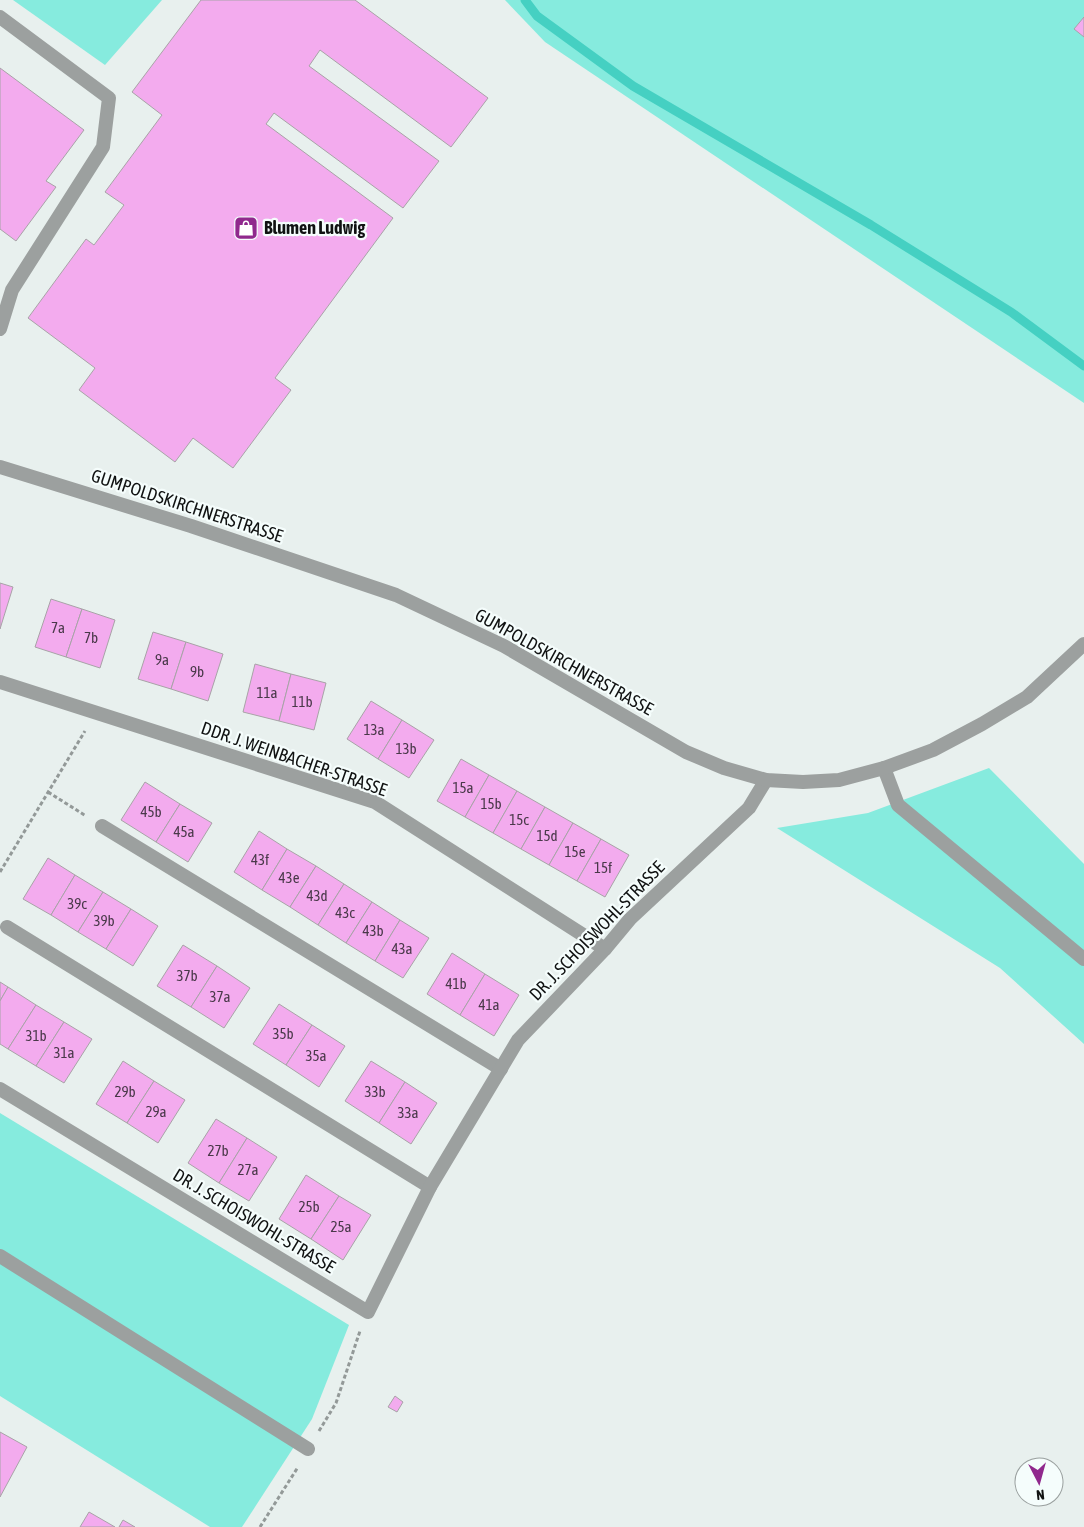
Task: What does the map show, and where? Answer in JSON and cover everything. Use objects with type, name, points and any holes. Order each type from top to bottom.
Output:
[{"type":"street","points":[[0,17],[109,98],[103,148],[12,290],[0,329]]},
{"type":"street","name":"GUMPOLDSKIRCHNERSTRASSE","points":[[0,467],[191,526],[396,595],[504,646],[686,752],[724,768],[766,780],[803,782],[839,780],[884,768],[933,750],[1027,697],[1084,644]]},
{"type":"street","name":"DDR. J. WEINBACHER-STRASSE","points":[[0,682],[375,802],[605,950]]},
{"type":"street","points":[[884,768],[898,805],[1084,959]]},
{"type":"street","name":"DR. J. SCHOISWOHL-STRASSE","points":[[0,1089],[368,1312],[430,1187],[518,1040],[605,950],[630,919],[749,808],[766,780]]},
{"type":"street","points":[[102,826],[501,1069]]},
{"type":"street","points":[[7,927],[430,1187]]},
{"type":"street","points":[[0,1256],[308,1450]]},
{"type":"path","points":[[0,872],[96,713]]},
{"type":"path","points":[[48,792],[102,826]]},
{"type":"path","points":[[260,1527],[336,1403],[356,1340],[368,1312]]},
{"type":"shaded area","points":[[13,0],[162,0],[105,65]]},
{"type":"shaded area","points":[[505,0],[1084,0],[1084,403],[545,42]]},
{"type":"shaded area","points":[[989,768],[1084,864],[1084,1044],[1000,968],[777,828],[868,813]]},
{"type":"shaded area","points":[[0,1113],[349,1325],[312,1419],[242,1527],[210,1527],[0,1396]]},
{"type":"building","name":"Blumen Ludwig","points":[[201,0],[355,0],[488,98],[451,147],[320,50],[309,66],[439,161],[403,208],[274,113],[266,124],[393,218],[275,378],[291,390],[233,468],[193,438],[175,462],[79,390],[95,368],[28,318],[86,239],[94,245],[124,205],[105,192],[162,115],[132,92]]},
{"type":"building","points":[[1084,17],[1084,37],[1074,29]]},
{"type":"building","points":[[0,68],[84,130],[46,181],[56,187],[16,241],[0,229]]},
{"type":"building","points":[[0,583],[13,587],[0,629]]},
{"type":"building","points":[[51,599],[82,609],[66,657],[35,647]]},
{"type":"building","points":[[82,609],[115,620],[100,668],[66,657]]},
{"type":"building","points":[[153,632],[186,642],[171,689],[138,679]]},
{"type":"building","points":[[186,642],[223,654],[208,701],[171,689]]},
{"type":"building","points":[[255,664],[291,674],[279,721],[243,712]]},
{"type":"building","points":[[291,674],[326,683],[314,730],[279,721]]},
{"type":"building","points":[[371,701],[402,720],[378,759],[347,739]]},
{"type":"building","points":[[402,720],[434,740],[409,778],[378,759]]},
{"type":"building","points":[[461,759],[489,775],[465,817],[437,801]]},
{"type":"building","points":[[489,775],[517,791],[493,833],[465,817]]},
{"type":"building","points":[[145,782],[180,804],[156,842],[121,820]]},
{"type":"building","points":[[517,791],[545,807],[521,849],[493,833]]},
{"type":"building","points":[[180,804],[212,823],[188,862],[156,842]]},
{"type":"building","points":[[545,807],[573,823],[549,865],[521,849]]},
{"type":"building","points":[[573,823],[601,839],[577,881],[549,865]]},
{"type":"building","points":[[259,831],[287,849],[262,890],[234,872]]},
{"type":"building","points":[[601,839],[629,855],[605,897],[577,881]]},
{"type":"building","points":[[287,849],[316,866],[290,907],[262,890]]},
{"type":"building","points":[[48,858],[75,875],[51,915],[23,899]]},
{"type":"building","points":[[316,866],[344,884],[318,925],[290,907]]},
{"type":"building","points":[[75,875],[103,892],[78,932],[51,915]]},
{"type":"building","points":[[344,884],[372,902],[346,943],[318,925]]},
{"type":"building","points":[[103,892],[131,909],[106,949],[78,932]]},
{"type":"building","points":[[372,902],[400,920],[375,961],[346,943]]},
{"type":"building","points":[[131,909],[158,926],[133,966],[106,949]]},
{"type":"building","points":[[400,920],[429,938],[403,978],[375,961]]},
{"type":"building","points":[[183,945],[217,966],[191,1007],[157,986]]},
{"type":"building","points":[[452,953],[485,974],[460,1015],[427,994]]},
{"type":"building","points":[[217,966],[250,988],[224,1028],[191,1007]]},
{"type":"building","points":[[485,974],[519,995],[494,1036],[460,1015]]},
{"type":"building","points":[[0,982],[8,987],[0,1001]]},
{"type":"building","points":[[8,987],[36,1005],[8,1049],[0,1044],[0,1001]]},
{"type":"building","points":[[279,1004],[312,1025],[286,1065],[253,1044]]},
{"type":"building","points":[[36,1005],[64,1022],[36,1066],[8,1049]]},
{"type":"building","points":[[64,1022],[92,1039],[64,1083],[36,1066]]},
{"type":"building","points":[[312,1025],[345,1046],[319,1087],[286,1065]]},
{"type":"building","points":[[123,1061],[154,1081],[127,1123],[96,1104]]},
{"type":"building","points":[[371,1061],[405,1082],[379,1123],[345,1101]]},
{"type":"building","points":[[154,1081],[185,1100],[158,1143],[127,1123]]},
{"type":"building","points":[[405,1082],[437,1103],[411,1144],[379,1123]]},
{"type":"building","points":[[216,1119],[247,1138],[219,1183],[188,1163]]},
{"type":"building","points":[[247,1138],[277,1157],[249,1201],[219,1183]]},
{"type":"building","points":[[306,1175],[339,1196],[311,1239],[279,1219]]},
{"type":"building","points":[[339,1196],[371,1215],[343,1260],[311,1239]]},
{"type":"building","points":[[395,1396],[403,1402],[397,1412],[388,1407]]},
{"type":"building","points":[[0,1432],[27,1447],[0,1497]]},
{"type":"building","points":[[89,1512],[115,1527],[80,1527]]},
{"type":"building","points":[[123,1520],[135,1527],[119,1527]]},
{"type":"waterway","points":[[525,0],[537,16],[633,86],[871,225],[1011,312],[1084,366]]},
{"type":"place","name":"Blumen Ludwig","points":[[246,228]]}]
